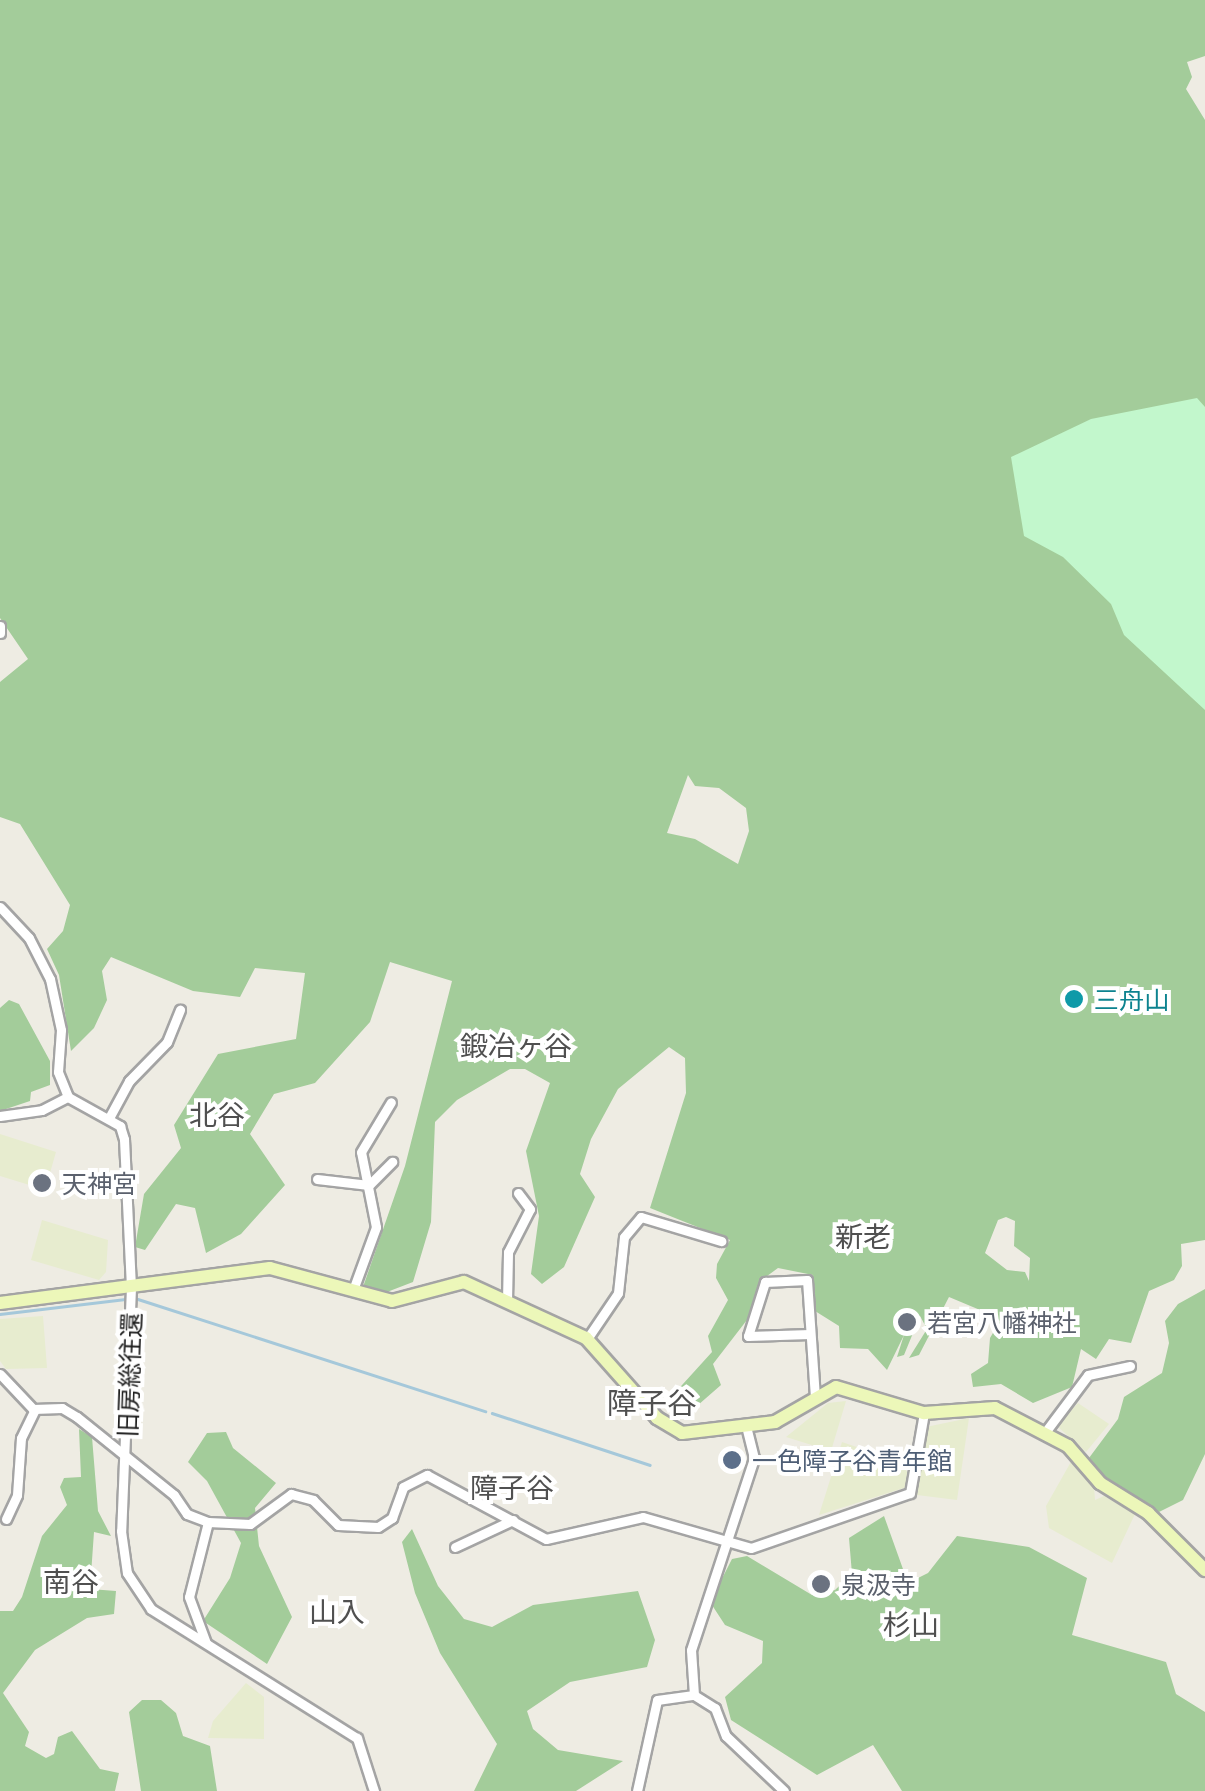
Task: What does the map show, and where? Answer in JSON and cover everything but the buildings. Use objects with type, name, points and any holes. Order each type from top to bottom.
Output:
[{"type":"street","points":[[0,907],[29,938],[50,979],[60,1030],[58,1072],[68,1097],[109,1118],[129,1081],[167,1042],[180,1009]]},
{"type":"street","points":[[0,1116],[42,1110],[68,1097]]},
{"type":"street","points":[[353,1290],[376,1227],[361,1152],[392,1102]]},
{"type":"street","name":"旧房総往還","points":[[109,1118],[124,1140],[131,1287],[126,1456],[187,1514],[208,1522]]},
{"type":"street","points":[[369,1185],[392,1162]]},
{"type":"street","points":[[317,1179],[369,1185]]},
{"type":"street","points":[[507,1301],[508,1252],[530,1209],[518,1193]]},
{"type":"street","points":[[586,1339],[618,1293],[624,1237],[641,1217],[721,1240]]},
{"type":"street","points":[[0,1303],[276,1268],[392,1301],[457,1282],[586,1339],[670,1429],[698,1433],[794,1415],[836,1387],[852,1388],[924,1412],[978,1406],[1046,1431],[1100,1483],[1148,1513],[1204,1567]]},
{"type":"street","points":[[810,1334],[748,1336],[765,1282],[807,1280],[815,1398]]},
{"type":"street","points":[[1046,1431],[1088,1375],[1130,1366]]},
{"type":"street","points":[[0,1374],[35,1409],[71,1412],[126,1456],[121,1531],[127,1572],[151,1608],[357,1738],[374,1791]]},
{"type":"street","points":[[6,1519],[17,1495],[21,1438],[35,1409]]},
{"type":"street","points":[[206,1645],[189,1597],[208,1522],[250,1524],[290,1494],[313,1500],[338,1525],[378,1527],[392,1518],[403,1487],[427,1474],[551,1539],[643,1517],[723,1545],[751,1548],[910,1493],[924,1412]]},
{"type":"street","points":[[694,1695],[692,1650],[754,1458],[746,1426]]},
{"type":"street","points":[[455,1547],[513,1520]]},
{"type":"street","points":[[637,1791],[657,1700],[694,1695],[715,1708],[726,1736],[784,1791]]},
{"type":"green space","points":[[0,0],[1205,0],[1205,56],[1187,62],[1192,77],[1186,89],[1205,120],[1205,1240],[1181,1244],[1182,1266],[1174,1280],[1149,1291],[1131,1343],[1109,1339],[1096,1359],[1081,1349],[1072,1387],[1033,1403],[1001,1384],[973,1387],[971,1374],[988,1363],[990,1338],[1000,1321],[992,1315],[949,1297],[919,1355],[909,1358],[927,1329],[920,1316],[904,1355],[897,1357],[904,1335],[887,1370],[868,1349],[840,1348],[839,1326],[815,1311],[813,1275],[778,1268],[759,1282],[750,1316],[713,1364],[721,1385],[682,1419],[663,1406],[712,1352],[708,1336],[728,1300],[716,1278],[717,1264],[730,1240],[650,1208],[686,1093],[685,1058],[669,1047],[618,1089],[591,1139],[580,1174],[595,1197],[564,1267],[542,1284],[531,1274],[539,1216],[526,1151],[550,1083],[525,1069],[510,1069],[457,1100],[435,1122],[431,1222],[413,1282],[387,1292],[363,1287],[405,1166],[452,981],[390,962],[370,1022],[315,1083],[274,1094],[250,1134],[285,1185],[241,1234],[206,1253],[195,1208],[176,1204],[145,1250],[135,1247],[144,1194],[181,1148],[174,1125],[218,1054],[296,1039],[305,973],[255,968],[240,997],[193,991],[111,957],[102,971],[107,1000],[94,1028],[71,1051],[59,975],[47,949],[63,931],[70,905],[20,824],[0,817],[0,682],[28,659],[0,618]],"holes":[[[688,775],[695,786],[719,788],[746,808],[749,831],[738,864],[695,839],[667,833]],[[1006,1217],[1015,1221],[1014,1246],[1030,1258],[1029,1281],[1025,1272],[1007,1270],[985,1253],[998,1220]]]},
{"type":"green space","points":[[1197,398],[1205,407],[1205,710],[1124,635],[1111,604],[1063,557],[1024,536],[1011,457],[1091,419]]},
{"type":"green space","points":[[9,1000],[19,1004],[50,1061],[50,1085],[31,1092],[30,1101],[0,1111],[0,1008]]},
{"type":"green space","points":[[0,1134],[56,1152],[48,1180],[40,1176],[36,1187],[0,1176]]},
{"type":"green space","points":[[42,1220],[108,1240],[106,1272],[99,1280],[31,1260]]},
{"type":"green space","points":[[1205,1289],[1205,1454],[1183,1500],[1159,1512],[1114,1489],[1089,1458],[1118,1419],[1124,1397],[1162,1373],[1169,1343],[1165,1321],[1178,1304]]},
{"type":"green space","points":[[43,1316],[47,1368],[6,1369],[0,1361],[0,1319]]},
{"type":"green space","points":[[846,1401],[831,1451],[786,1437],[828,1403]]},
{"type":"green space","points":[[1078,1403],[1109,1424],[1086,1452],[1057,1426]]},
{"type":"green space","points":[[969,1418],[957,1500],[917,1495],[926,1427]]},
{"type":"green space","points":[[79,1429],[92,1437],[98,1511],[111,1536],[94,1532],[90,1589],[116,1591],[114,1614],[87,1618],[35,1650],[3,1693],[29,1732],[25,1746],[46,1758],[54,1754],[58,1737],[72,1731],[100,1769],[119,1773],[115,1791],[0,1791],[0,1611],[13,1611],[22,1597],[42,1536],[67,1505],[60,1487],[64,1478],[81,1477]]},
{"type":"green space","points":[[226,1432],[233,1448],[276,1483],[255,1508],[259,1546],[292,1617],[267,1664],[203,1621],[230,1578],[241,1543],[207,1481],[188,1462],[207,1433]]},
{"type":"green space","points":[[842,1442],[898,1461],[910,1475],[907,1487],[819,1515]]},
{"type":"green space","points":[[1072,1460],[1094,1486],[1095,1500],[1104,1496],[1135,1514],[1112,1563],[1049,1528],[1046,1506]]},
{"type":"green space","points":[[884,1516],[908,1583],[928,1573],[957,1536],[1029,1547],[1087,1578],[1072,1635],[1166,1662],[1176,1694],[1205,1712],[1205,1791],[902,1791],[873,1745],[817,1775],[731,1720],[725,1697],[762,1663],[763,1641],[725,1625],[710,1602],[732,1559],[747,1556],[812,1595],[835,1590],[852,1574],[849,1538]]},
{"type":"green space","points":[[412,1529],[438,1586],[464,1619],[492,1627],[533,1605],[638,1591],[655,1640],[647,1667],[570,1682],[527,1711],[533,1729],[558,1750],[623,1761],[576,1791],[474,1791],[497,1744],[440,1653],[415,1593],[402,1542]]},
{"type":"green space","points":[[246,1683],[264,1697],[264,1739],[208,1738],[213,1721]]},
{"type":"green space","points":[[142,1700],[161,1700],[176,1713],[183,1736],[210,1746],[217,1791],[141,1791],[129,1712]]},
{"type":"waterway","points":[[0,1314],[125,1299]]},
{"type":"waterway","points":[[138,1299],[485,1411]]},
{"type":"waterway","points":[[492,1413],[650,1465]]},
{"type":"place","name":"三舟山","points":[[1074,999]]},
{"type":"place","name":"天神宮","points":[[42,1183]]},
{"type":"place","name":"若宮八幡神社","points":[[907,1322]]},
{"type":"place","name":"一色障子谷青年館","points":[[732,1460]]},
{"type":"place","name":"泉汲寺","points":[[821,1584]]},
{"type":"district","name":"鍛冶ヶ谷","points":[[516,1045]]},
{"type":"district","name":"北谷","points":[[217,1114]]},
{"type":"district","name":"新老","points":[[863,1236]]},
{"type":"district","name":"障子谷","points":[[652,1403]]},
{"type":"district","name":"障子谷","points":[[512,1487]]},
{"type":"district","name":"南谷","points":[[71,1581]]},
{"type":"district","name":"山入","points":[[337,1611]]},
{"type":"district","name":"杉山","points":[[911,1624]]}]
